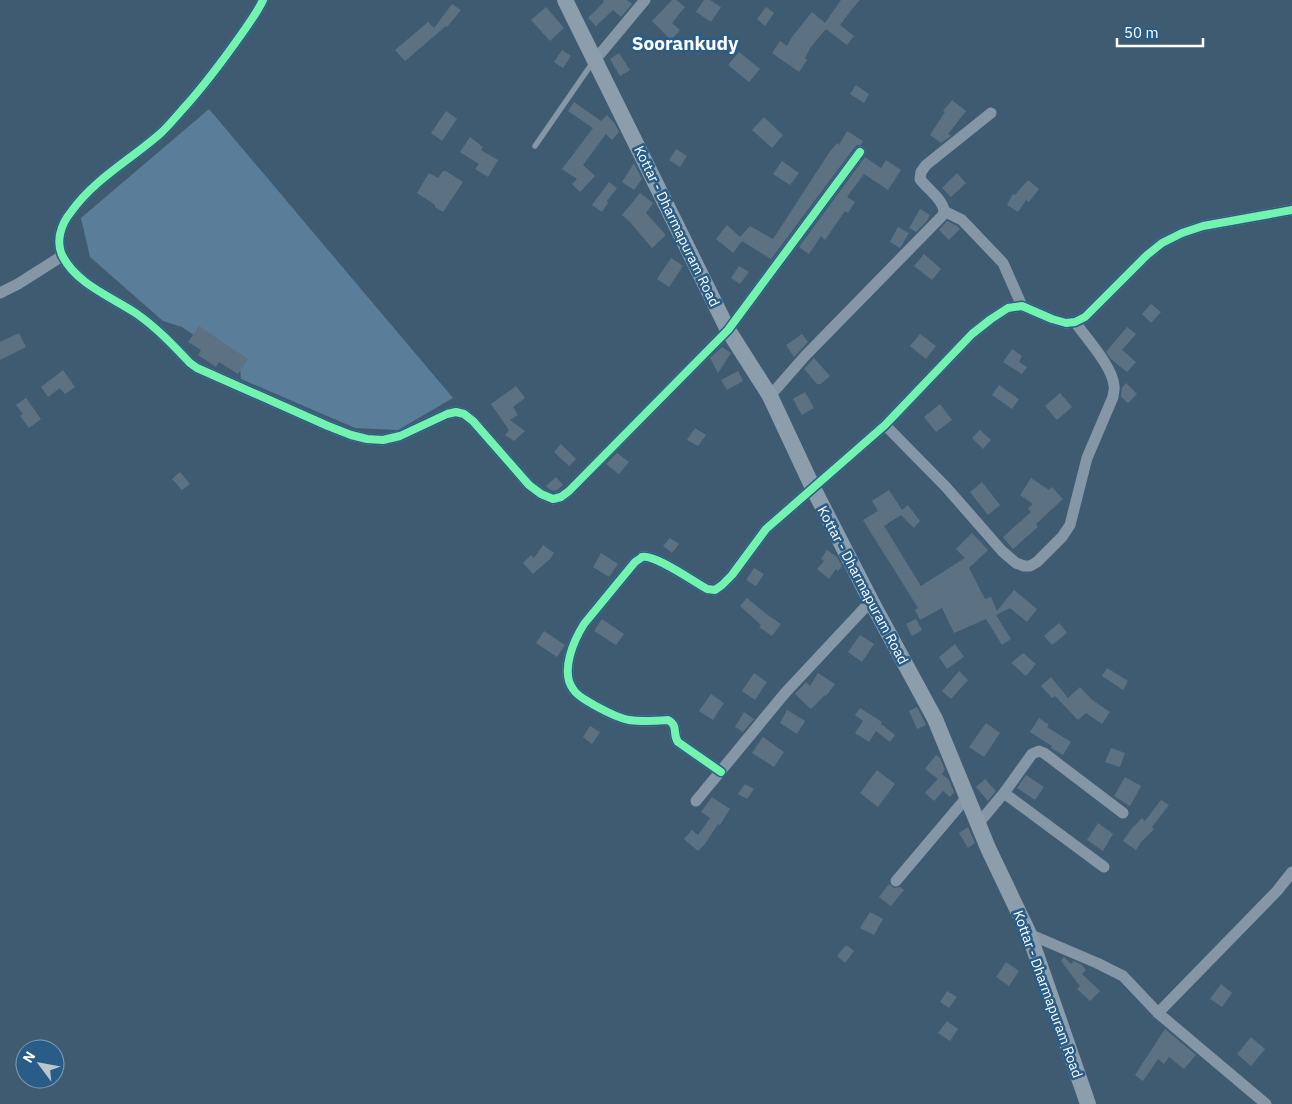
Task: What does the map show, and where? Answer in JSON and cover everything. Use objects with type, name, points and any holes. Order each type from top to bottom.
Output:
[{"type":"main road","name":"Kottar - Dharmapuram Road","points":[[565,0],[728,330],[770,396],[813,488],[870,601],[934,719],[988,848],[1029,934],[1088,1104]]},
{"type":"street","points":[[263,0],[234,46],[203,87],[162,132],[84,195],[62,227],[58,242],[62,256],[78,276],[152,325],[190,363],[204,371],[328,426],[350,435],[368,439],[383,440],[400,436],[447,414],[456,412],[464,414],[473,421],[529,485],[541,494],[553,499],[561,497],[569,491],[728,330],[860,152]]},
{"type":"street","points":[[595,60],[645,0]]},
{"type":"street","points":[[991,113],[926,165],[921,172],[920,179],[924,186],[942,203],[944,211],[962,220],[1003,263],[1022,306]]},
{"type":"street","points":[[721,772],[678,742],[674,725],[670,721],[627,720],[603,710],[580,697],[570,684],[568,677],[569,659],[578,633],[635,562],[642,558],[650,558],[661,562],[708,589],[715,590],[732,575],[766,530],[885,425],[972,334],[991,319],[1008,308],[1022,306],[1066,324],[1075,322],[1086,317],[1162,243],[1182,233],[1203,226],[1292,210]]},
{"type":"street","points":[[770,396],[805,356],[944,211]]},
{"type":"street","points":[[0,293],[62,256]]},
{"type":"street","points":[[885,425],[946,487],[1002,551],[1016,563],[1030,566],[1037,562],[1062,537],[1070,524],[1087,458],[1113,397],[1115,387],[1112,374],[1106,364],[1075,322]]},
{"type":"street","points":[[696,801],[786,693],[870,601]]},
{"type":"street","points":[[978,824],[1004,793],[1032,754],[1039,751],[1044,752],[1123,813]]},
{"type":"street","points":[[1004,793],[1104,867]]},
{"type":"street","points":[[896,881],[967,797]]},
{"type":"street","points":[[1158,1013],[1277,891],[1292,872]]},
{"type":"street","points":[[1029,934],[1123,976],[1158,1013],[1266,1104]]},
{"type":"lane","points":[[535,146],[595,60]]},
{"type":"water","points":[[209,109],[453,398],[398,430],[355,428],[241,379],[240,367],[182,327],[163,321],[90,257],[81,218]]},
{"type":"building","points":[[603,0],[627,0],[632,4],[621,17],[613,10],[596,26],[588,18],[604,2]]},
{"type":"building","points":[[672,0],[676,0],[685,7],[672,23],[680,30],[671,40],[652,21]]},
{"type":"building","points":[[704,0],[710,0],[721,7],[711,22],[696,12]]},
{"type":"building","points":[[841,0],[860,0],[840,25],[854,36],[847,45],[826,29],[810,48],[805,58],[807,60],[799,72],[772,53],[780,41],[787,46],[812,12],[825,23]]},
{"type":"building","points":[[452,4],[461,10],[447,27],[405,61],[395,50],[428,22],[434,28]]},
{"type":"building","points":[[546,7],[564,28],[550,41],[531,20]]},
{"type":"building","points":[[766,7],[774,13],[765,26],[757,19]]},
{"type":"building","points":[[562,50],[571,56],[563,68],[554,62]]},
{"type":"building","points":[[739,52],[760,69],[749,82],[728,65]]},
{"type":"building","points":[[619,53],[630,70],[620,76],[610,59]]},
{"type":"building","points":[[856,85],[869,94],[864,103],[850,94]]},
{"type":"building","points":[[952,100],[966,111],[948,134],[951,136],[941,143],[930,135],[945,112],[943,111]]},
{"type":"building","points":[[574,102],[601,121],[607,115],[619,132],[612,140],[606,134],[583,165],[595,176],[580,192],[572,184],[577,179],[562,169],[593,128],[568,111]]},
{"type":"building","points":[[446,111],[457,119],[442,141],[431,133]]},
{"type":"building","points":[[764,117],[783,135],[772,148],[752,130]]},
{"type":"building","points":[[847,131],[863,141],[861,145],[857,145],[854,148],[771,259],[742,241],[733,253],[716,239],[727,225],[740,237],[750,226],[773,239],[829,153],[837,143],[839,145]]},
{"type":"building","points":[[470,137],[483,147],[481,150],[498,160],[488,177],[475,169],[479,164],[460,152]]},
{"type":"building","points":[[676,149],[687,156],[680,167],[669,160]]},
{"type":"building","points":[[865,157],[881,168],[886,160],[901,170],[888,190],[864,174],[847,197],[855,202],[848,213],[845,211],[825,240],[821,236],[809,254],[799,247]]},
{"type":"building","points":[[782,161],[799,173],[790,185],[773,174]]},
{"type":"building","points":[[634,163],[642,179],[634,190],[622,182]]},
{"type":"building","points":[[443,171],[463,182],[443,212],[417,193],[429,173],[438,178]]},
{"type":"building","points":[[957,173],[966,183],[951,197],[942,188]]},
{"type":"building","points":[[1028,180],[1039,189],[1029,202],[1026,200],[1018,212],[1007,205],[1013,194],[1015,195]]},
{"type":"building","points":[[609,182],[617,188],[607,201],[608,203],[602,212],[592,205]]},
{"type":"building","points":[[640,193],[653,203],[646,213],[666,235],[652,248],[622,215]]},
{"type":"building","points":[[920,209],[930,215],[916,232],[909,228]]},
{"type":"building","points":[[947,221],[960,229],[949,240],[939,230]]},
{"type":"building","points":[[898,227],[909,233],[900,248],[890,242]]},
{"type":"building","points":[[924,254],[941,269],[932,280],[914,266]]},
{"type":"building","points":[[671,258],[683,266],[669,287],[657,279]]},
{"type":"building","points":[[739,266],[749,272],[740,284],[731,278]]},
{"type":"building","points":[[1151,304],[1161,312],[1151,323],[1142,314]]},
{"type":"building","points":[[199,326],[248,359],[238,374],[219,362],[216,367],[198,355],[201,350],[188,342]]},
{"type":"building","points":[[1127,327],[1136,334],[1122,350],[1136,362],[1127,372],[1111,359],[1106,352]]},
{"type":"building","points":[[19,333],[26,347],[0,360],[0,342]]},
{"type":"building","points":[[802,334],[808,342],[794,357],[786,345]]},
{"type":"building","points":[[920,334],[936,346],[926,359],[910,346]]},
{"type":"building","points":[[722,347],[731,353],[718,373],[710,358]]},
{"type":"building","points":[[1012,349],[1022,356],[1019,362],[1027,367],[1022,374],[1003,362]]},
{"type":"building","points":[[814,358],[830,376],[821,384],[817,384],[804,369]]},
{"type":"building","points":[[63,370],[75,387],[65,394],[60,388],[48,397],[41,387]]},
{"type":"building","points":[[738,371],[743,381],[727,390],[721,380]]},
{"type":"building","points":[[1126,383],[1137,394],[1128,403],[1121,397],[1122,388]]},
{"type":"building","points":[[999,385],[1019,399],[1012,409],[992,395]]},
{"type":"building","points":[[516,386],[525,398],[513,407],[518,415],[510,420],[525,431],[514,441],[505,435],[509,430],[491,404]]},
{"type":"building","points":[[805,392],[814,408],[802,415],[793,399]]},
{"type":"building","points":[[1060,393],[1072,407],[1057,420],[1045,406]]},
{"type":"building","points":[[26,398],[41,419],[29,428],[20,416],[23,414],[16,405]]},
{"type":"building","points":[[940,404],[952,420],[936,432],[924,417]]},
{"type":"building","points":[[695,428],[706,435],[698,446],[687,440]]},
{"type":"building","points":[[980,430],[991,440],[983,449],[972,438]]},
{"type":"building","points":[[561,444],[576,459],[569,466],[554,452]]},
{"type":"building","points":[[617,453],[629,462],[619,474],[606,464]]},
{"type":"building","points":[[180,472],[190,484],[182,490],[172,479]]},
{"type":"building","points":[[556,477],[563,485],[554,491],[546,486]]},
{"type":"building","points":[[1031,478],[1049,490],[1052,487],[1063,499],[1036,524],[1038,527],[1013,549],[1003,537],[1031,512],[1028,508],[1033,504],[1020,495]]},
{"type":"building","points":[[982,482],[1000,505],[988,515],[970,492]]},
{"type":"building","points":[[889,490],[902,510],[908,505],[920,521],[914,528],[901,515],[884,526],[921,586],[965,558],[956,549],[972,533],[988,550],[969,568],[985,599],[991,597],[997,611],[1014,590],[1037,609],[1027,622],[1010,608],[996,615],[1011,639],[1002,645],[986,619],[954,633],[942,608],[920,620],[915,610],[918,608],[863,520],[878,511],[872,501]]},
{"type":"building","points":[[670,538],[679,544],[672,553],[663,546]]},
{"type":"building","points":[[543,545],[554,553],[533,574],[523,563],[531,555],[534,558]]},
{"type":"building","points":[[827,550],[837,557],[842,566],[838,571],[836,569],[829,579],[817,569],[824,561],[821,559]]},
{"type":"building","points":[[601,553],[618,564],[609,577],[593,567]]},
{"type":"building","points":[[754,568],[764,574],[756,586],[746,580]]},
{"type":"building","points":[[747,598],[781,624],[772,636],[759,627],[761,625],[740,606]]},
{"type":"building","points":[[602,619],[624,634],[616,645],[594,631]]},
{"type":"building","points":[[916,619],[922,630],[912,636],[906,624]]},
{"type":"building","points":[[1059,623],[1067,633],[1052,645],[1044,636]]},
{"type":"building","points":[[544,631],[565,645],[557,657],[536,643]]},
{"type":"building","points":[[860,635],[874,644],[862,662],[848,652]]},
{"type":"building","points":[[955,644],[964,657],[947,669],[939,657]]},
{"type":"building","points":[[1023,653],[1036,664],[1026,676],[1011,663]]},
{"type":"building","points":[[1107,668],[1128,681],[1123,690],[1102,676]]},
{"type":"building","points":[[959,671],[968,680],[951,699],[942,691]]},
{"type":"building","points":[[754,673],[767,682],[755,700],[742,691]]},
{"type":"building","points":[[818,673],[835,684],[826,696],[811,709],[795,694],[806,682],[810,686]]},
{"type":"building","points":[[1051,677],[1068,698],[1080,687],[1091,699],[1110,712],[1102,724],[1086,713],[1078,720],[1055,696],[1052,698],[1041,686]]},
{"type":"building","points":[[711,694],[724,703],[713,720],[699,711]]},
{"type":"building","points":[[917,707],[926,725],[917,729],[909,711]]},
{"type":"building","points":[[860,708],[882,722],[881,724],[895,735],[890,742],[876,731],[869,742],[855,733],[863,721],[855,715]]},
{"type":"building","points":[[787,710],[805,721],[797,734],[780,723]]},
{"type":"building","points":[[744,712],[754,719],[743,732],[735,727]]},
{"type":"building","points":[[1039,718],[1049,725],[1047,727],[1071,742],[1063,755],[1030,732]]},
{"type":"building","points":[[986,723],[1000,733],[984,757],[969,747]]},
{"type":"building","points":[[590,726],[600,732],[592,744],[583,737]]},
{"type":"building","points":[[763,737],[784,752],[774,767],[752,753]]},
{"type":"building","points":[[1111,748],[1125,753],[1120,767],[1105,762]]},
{"type":"building","points":[[936,755],[940,758],[945,770],[938,779],[925,769]]},
{"type":"building","points":[[877,770],[895,784],[878,807],[860,793]]},
{"type":"building","points":[[942,774],[949,780],[954,792],[950,797],[943,791],[934,801],[925,793]]},
{"type":"building","points":[[1026,775],[1044,787],[1035,800],[1017,788]]},
{"type":"building","points":[[1125,777],[1141,786],[1130,806],[1114,796]]},
{"type":"building","points":[[985,779],[996,791],[988,801],[976,787]]},
{"type":"building","points":[[745,784],[754,789],[747,799],[738,794]]},
{"type":"building","points":[[712,797],[730,809],[720,825],[718,824],[698,851],[684,839],[692,830],[698,835],[710,818],[701,812]]},
{"type":"building","points":[[1161,800],[1169,805],[1152,827],[1154,829],[1136,850],[1123,841],[1142,818],[1145,821]]},
{"type":"building","points":[[1098,823],[1113,834],[1103,851],[1087,840]]},
{"type":"building","points":[[968,827],[975,843],[968,848],[959,833]]},
{"type":"building","points":[[889,884],[894,888],[900,887],[904,890],[891,906],[879,897]]},
{"type":"building","points":[[870,912],[883,919],[874,935],[860,928]]},
{"type":"building","points":[[846,945],[854,951],[845,963],[837,956]]},
{"type":"building","points":[[1064,957],[1071,964],[1074,961],[1082,965],[1086,970],[1082,974],[1100,991],[1090,1001],[1077,989],[1080,986],[1061,961]]},
{"type":"building","points":[[1006,962],[1019,971],[1009,986],[996,977]]},
{"type":"building","points":[[1221,984],[1232,993],[1222,1007],[1210,999]]},
{"type":"building","points":[[947,991],[957,997],[949,1008],[940,1002]]},
{"type":"building","points":[[947,1021],[958,1029],[950,1041],[938,1033]]},
{"type":"building","points":[[1165,1029],[1196,1055],[1184,1069],[1169,1057],[1164,1064],[1158,1059],[1143,1081],[1135,1075]]},
{"type":"building","points":[[1251,1037],[1265,1049],[1251,1066],[1237,1054]]},
{"type":"cycle path","points":[[263,0],[251,20],[199,91],[162,132],[102,179],[80,200],[64,222],[60,233],[59,245],[63,257],[69,267],[86,283],[144,319],[197,368],[328,426],[367,439],[383,440],[400,436],[447,414],[456,412],[464,414],[473,421],[529,485],[541,494],[553,499],[561,497],[569,491],[728,330],[860,152]]},
{"type":"cycle path","points":[[721,772],[678,742],[674,727],[668,720],[634,721],[616,716],[580,696],[569,682],[568,665],[580,631],[635,562],[642,557],[648,557],[674,569],[707,589],[715,590],[732,575],[766,529],[885,425],[972,334],[991,319],[1008,308],[1022,306],[1052,319],[1066,323],[1075,322],[1085,317],[1147,255],[1162,243],[1182,233],[1203,226],[1292,210]]},
{"type":"district","name":"Soorankudy","points":[[685,43]]}]
